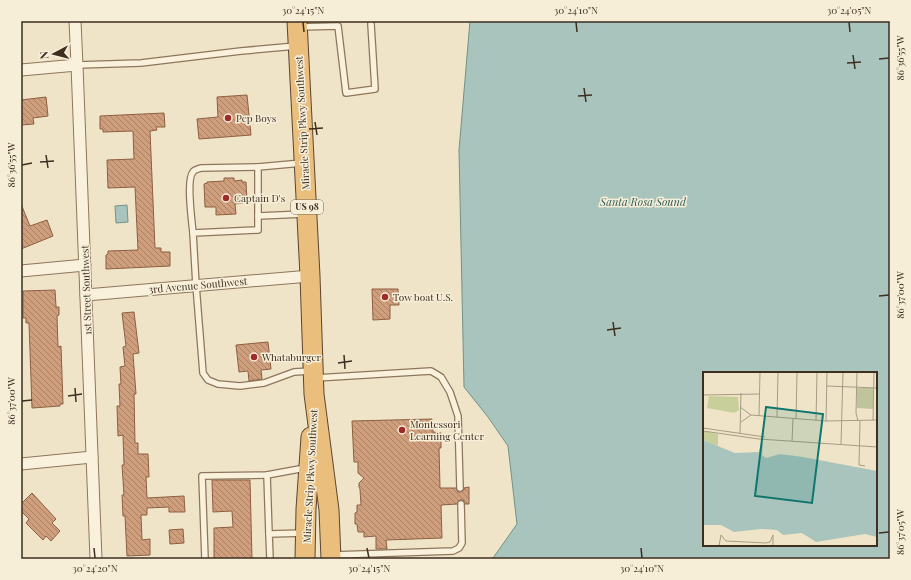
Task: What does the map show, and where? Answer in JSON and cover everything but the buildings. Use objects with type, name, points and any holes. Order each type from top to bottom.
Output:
[{"type":"highway","name":"Miracle Strip Pkwy Southwest","points":[[297,24],[314,381],[329,510],[331,557]]},
{"type":"highway","name":"Miracle Strip Pkwy Southwest","points":[[305,559],[314,381]]},
{"type":"street","name":"1st Street Southwest","points":[[74,21],[78,65],[96,559]]},
{"type":"street","points":[[21,70],[78,65]]},
{"type":"street","points":[[21,271],[85,265]]},
{"type":"street","name":"3rd Avenue Southwest","points":[[86,295],[310,276]]},
{"type":"street","points":[[21,464],[92,457]]},
{"type":"lane","points":[[297,24],[338,26],[346,93],[375,89],[371,24]]},
{"type":"lane","points":[[78,65],[141,63],[298,46]]},
{"type":"lane","points":[[304,163],[258,167],[201,168],[193,171],[190,177],[203,373],[208,380],[218,384],[240,386],[264,383],[294,372],[314,381],[431,371],[441,377],[450,392],[458,416],[460,488]]},
{"type":"lane","points":[[193,233],[258,230],[258,167]]},
{"type":"lane","points":[[258,216],[307,214]]},
{"type":"lane","points":[[204,559],[202,476],[267,474],[309,468]]},
{"type":"lane","points":[[267,474],[270,559]]},
{"type":"lane","points":[[331,557],[453,550],[459,548],[462,543],[461,504]]},
{"type":"lane","points":[[269,534],[306,532]]},
{"type":"water","name":"Santa Rosa Sound","points":[[470,21],[890,21],[890,559],[486,559],[493,558],[517,524],[508,446],[488,417],[464,387],[459,150]]},
{"type":"water","points":[[127,205],[128,222],[116,223],[115,206]]},
{"type":"place","name":"Pep Boys","points":[[228,118]]},
{"type":"place","name":"Captain D's","points":[[226,198]]},
{"type":"place","name":"Tow boat U.S.","points":[[385,297]]},
{"type":"place","name":"Whataburger","points":[[254,357]]},
{"type":"place","name":"Montessori Learning Center","points":[[402,430]]}]
